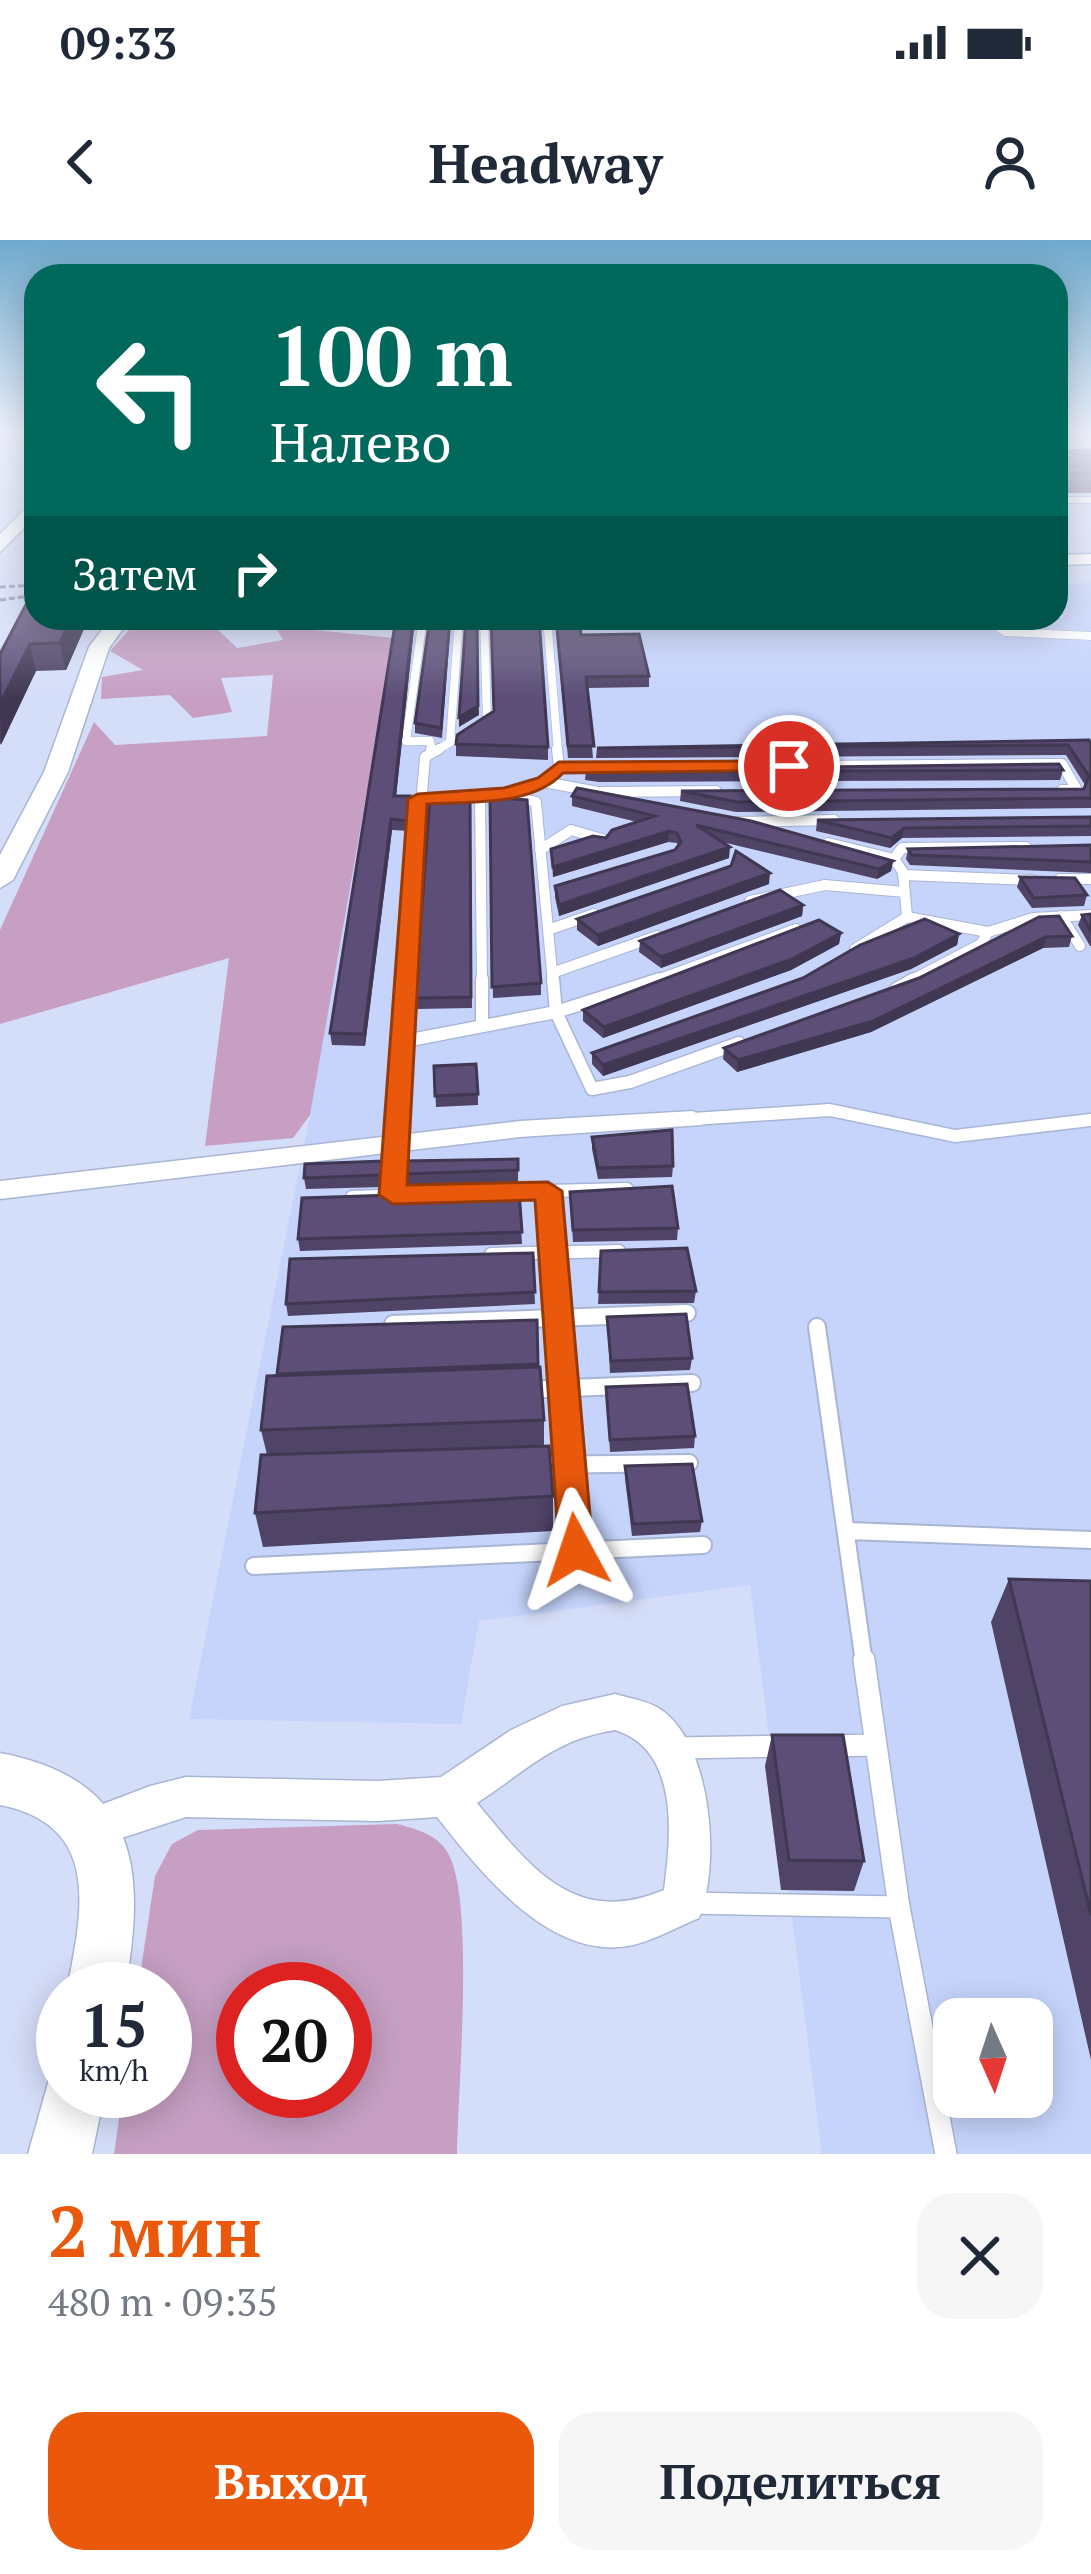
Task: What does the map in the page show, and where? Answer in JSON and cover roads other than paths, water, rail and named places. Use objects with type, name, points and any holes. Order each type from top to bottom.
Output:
[{"type":"street","points":[[0,880],[56,772],[99,646],[112,630]]},
{"type":"street","points":[[0,1190],[520,1129],[693,1119]]},
{"type":"street","points":[[91,1828],[182,1797],[446,1797],[527,1742],[575,1717],[620,1709],[653,1726],[676,1748],[690,1861],[684,1903],[616,1927],[563,1912],[515,1880],[446,1797]]},
{"type":"street","points":[[0,1779],[58,1796],[91,1828],[110,1879],[99,1962]]},
{"type":"street","points":[[60,2154],[68,2118]]},
{"type":"lane","points":[[421,630],[406,741],[430,741],[432,753]]},
{"type":"lane","points":[[450,742],[458,630]]},
{"type":"lane","points":[[393,1195],[392,1146],[418,799],[425,757],[487,720],[484,630]]},
{"type":"lane","points":[[549,630],[559,768]]},
{"type":"lane","points":[[1003,630],[1091,636]]},
{"type":"lane","points":[[418,799],[505,794],[544,782],[559,768],[1062,764],[1081,795],[1054,790]]},
{"type":"lane","points":[[973,765],[978,778]]},
{"type":"lane","points":[[544,782],[593,790],[647,807]]},
{"type":"lane","points":[[593,790],[734,791]]},
{"type":"lane","points":[[505,794],[536,802],[556,1012],[592,1089],[630,1082],[758,1037]]},
{"type":"lane","points":[[480,795],[482,1026]]},
{"type":"lane","points":[[711,819],[894,859],[903,875],[907,917]]},
{"type":"lane","points":[[735,822],[854,820]]},
{"type":"lane","points":[[540,850],[571,830],[602,838]]},
{"type":"lane","points":[[894,859],[902,848],[1044,847]]},
{"type":"lane","points":[[903,875],[1091,879]]},
{"type":"lane","points":[[544,890],[565,884]]},
{"type":"lane","points":[[733,908],[777,891],[824,885],[905,892]]},
{"type":"lane","points":[[548,930],[615,906]]},
{"type":"lane","points":[[832,963],[907,917],[988,932],[1034,918],[1091,915]]},
{"type":"lane","points":[[1061,916],[1080,946]]},
{"type":"lane","points":[[400,1042],[556,1012],[640,987],[815,921]]},
{"type":"lane","points":[[885,994],[982,944],[988,932]]},
{"type":"lane","points":[[552,973],[666,933]]},
{"type":"lane","points":[[576,1059],[598,1052]]},
{"type":"lane","points":[[693,1119],[830,1110],[955,1136],[1091,1120]]},
{"type":"lane","points":[[327,1199],[648,1188]]},
{"type":"lane","points":[[548,1191],[576,1550]]},
{"type":"lane","points":[[461,1256],[640,1251]]},
{"type":"lane","points":[[380,1324],[687,1313]]},
{"type":"lane","points":[[817,1327],[898,1907],[946,2154]]},
{"type":"lane","points":[[492,1391],[692,1384]]},
{"type":"lane","points":[[523,1466],[689,1463]]},
{"type":"lane","points":[[848,1531],[1091,1540]]},
{"type":"lane","points":[[254,1566],[703,1545]]},
{"type":"lane","points":[[676,1748],[874,1745]]},
{"type":"lane","points":[[684,1903],[898,1907]]}]
